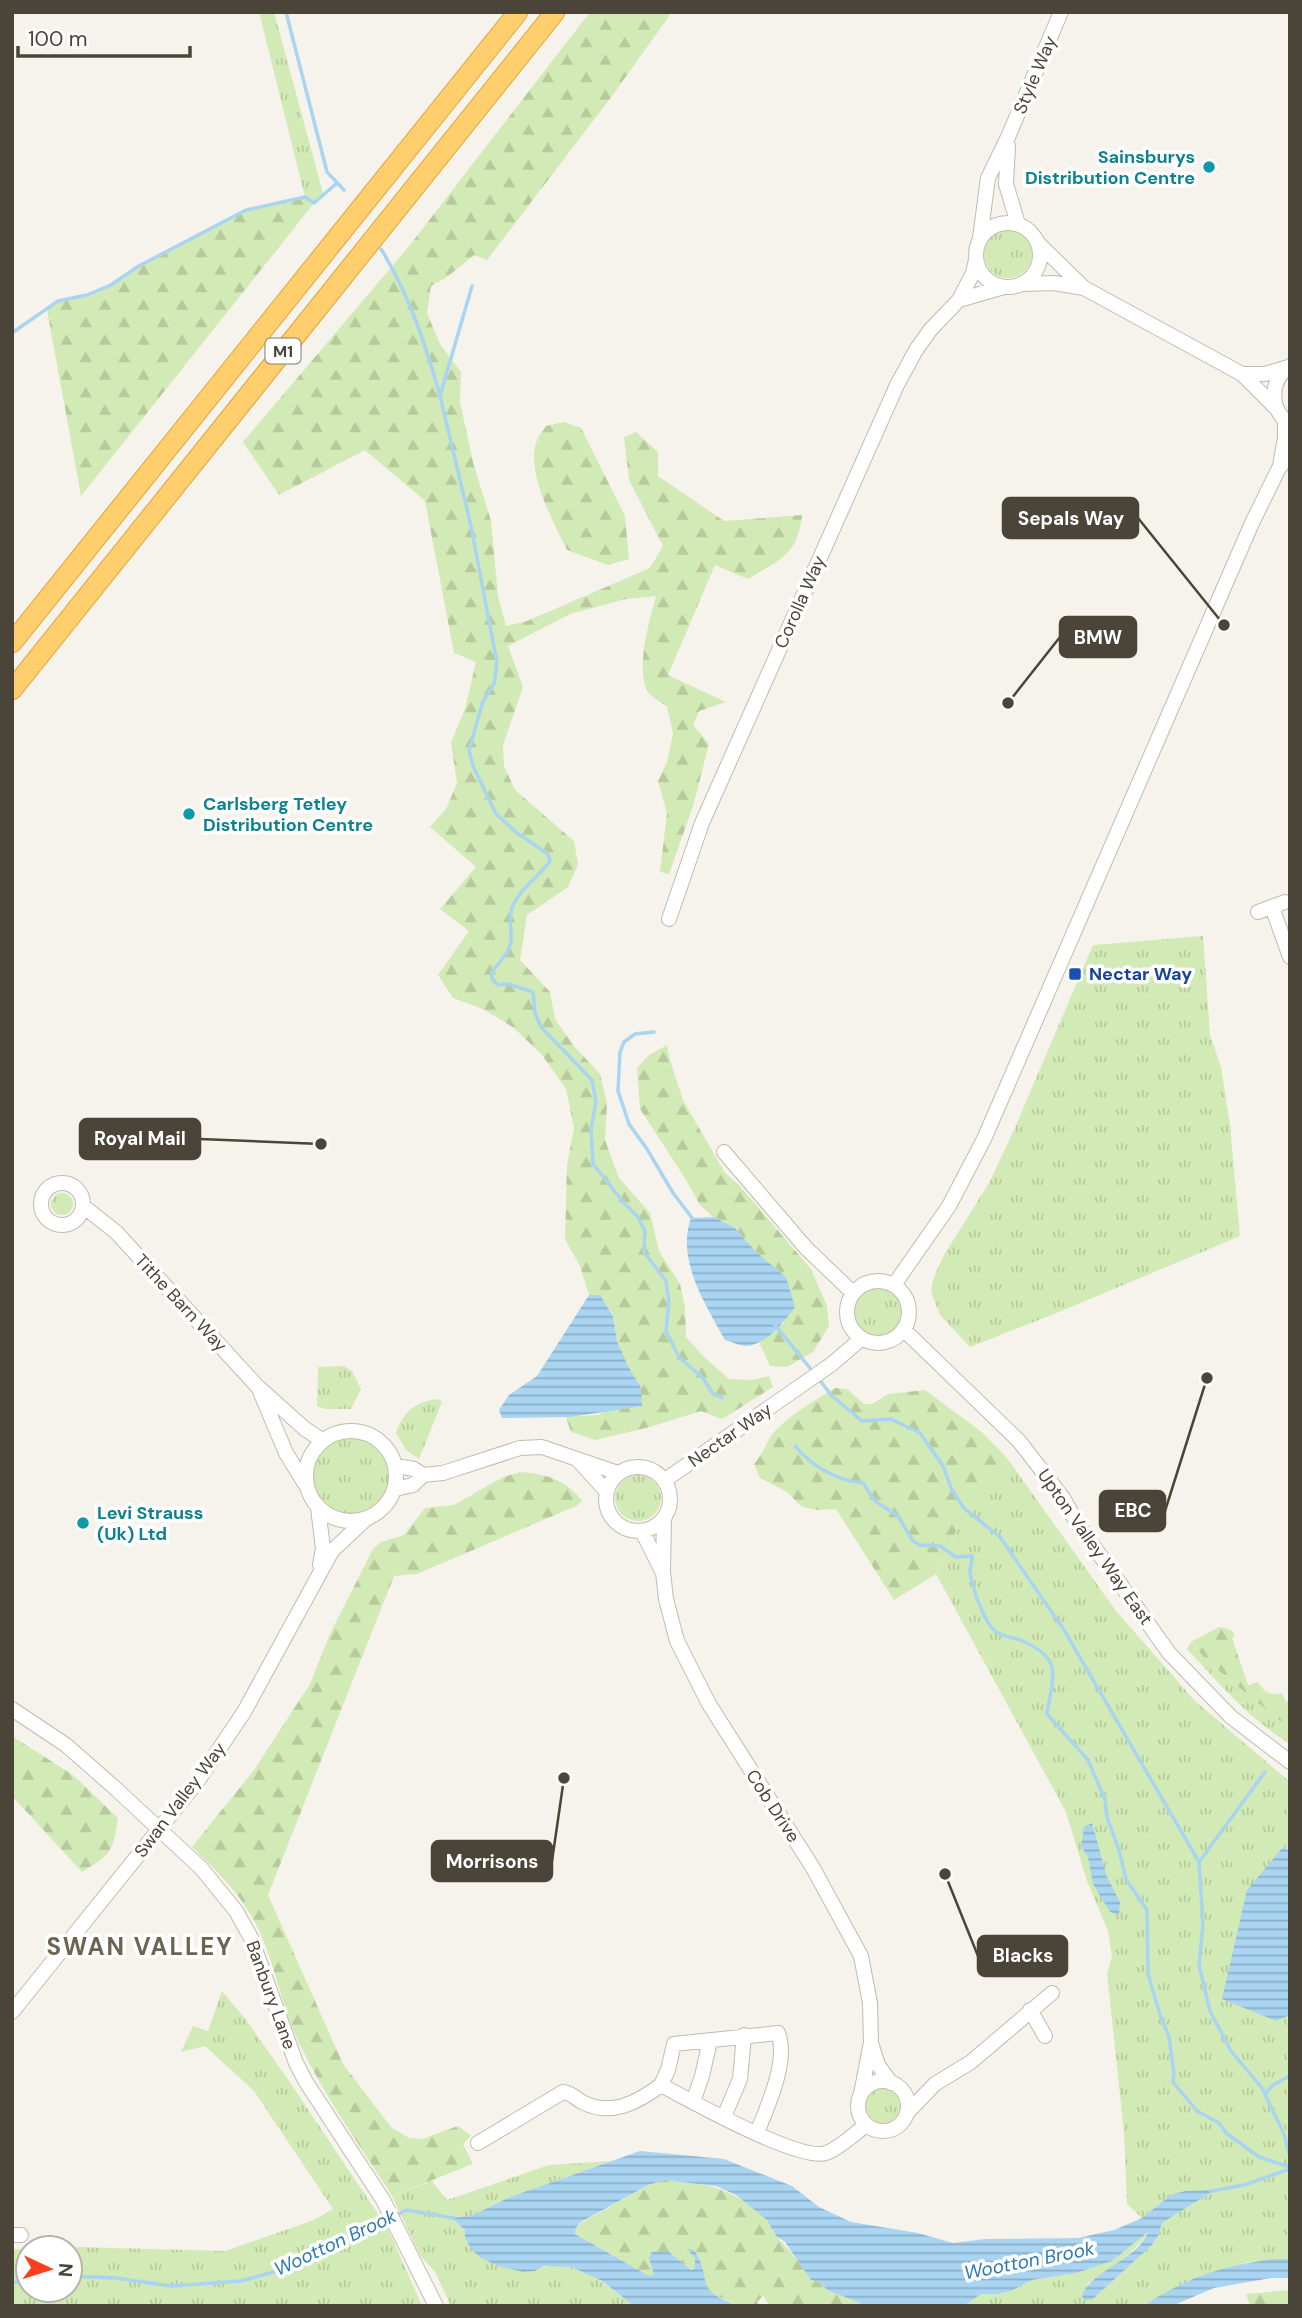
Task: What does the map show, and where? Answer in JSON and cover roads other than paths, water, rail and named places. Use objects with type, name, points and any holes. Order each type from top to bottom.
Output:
[{"type":"highway","name":"M1","points":[[12,643],[518,12]]},
{"type":"highway","name":"M1","points":[[12,690],[555,12]]},
{"type":"street","name":"Style Way","points":[[980,238],[988,178],[1061,12]]},
{"type":"street","name":"Style Way","points":[[1008,137],[1006,184],[1018,224]]},
{"type":"street","points":[[894,1286],[949,1206],[984,1139],[1279,468],[1285,438],[1287,423],[1242,374],[1084,288],[1038,243],[1034,235],[1018,224],[996,224],[980,238],[976,260],[987,279],[1004,287],[1054,283],[1084,288]]},
{"type":"street","points":[[1023,284],[1036,271],[1040,261],[1038,243]]},
{"type":"street","name":"Corolla Way","points":[[669,919],[702,823],[897,385],[930,329],[959,300],[973,273],[976,260]]},
{"type":"street","name":"Corolla Way","points":[[959,300],[1004,287]]},
{"type":"street","points":[[1242,374],[1265,374],[1288,367]]},
{"type":"street","points":[[1276,408],[1273,393],[1275,383],[1288,367]]},
{"type":"street","points":[[1279,468],[1290,455]]},
{"type":"street","points":[[1272,907],[1290,957]]},
{"type":"street","points":[[724,1152],[806,1248],[853,1293]]},
{"type":"street","name":"Tithe Barn Way","points":[[104,1223],[75,1220],[60,1225],[48,1220],[41,1209],[43,1196],[56,1184],[69,1185],[79,1193],[83,1206],[116,1232],[257,1385],[305,1429],[322,1440]]},
{"type":"street","points":[[75,1220],[83,1206]]},
{"type":"street","points":[[877,1281],[894,1286],[906,1299],[908,1308],[908,1317],[902,1329],[891,1339],[881,1342],[862,1338],[854,1332],[849,1322],[848,1302],[853,1293],[868,1282],[877,1281]]},
{"type":"street","name":"Upton Valley Way East","points":[[902,1329],[1019,1441],[1063,1498],[1077,1524],[1169,1653],[1231,1717],[1290,1762]]},
{"type":"street","name":"Nectar Way","points":[[665,1480],[832,1364],[862,1338]]},
{"type":"street","name":"Tithe Barn Way","points":[[257,1385],[286,1453],[307,1489]]},
{"type":"street","points":[[342,1431],[358,1431],[373,1436],[385,1445],[396,1466],[395,1489],[384,1507],[365,1520],[352,1522],[340,1520],[318,1508],[307,1489],[305,1475],[307,1462],[322,1440],[342,1431]]},
{"type":"street","points":[[395,1489],[413,1485],[423,1475],[443,1473],[520,1448],[542,1447],[618,1473]]},
{"type":"street","points":[[576,1458],[606,1491]]},
{"type":"street","points":[[396,1466],[414,1469],[423,1475]]},
{"type":"street","points":[[627,1468],[648,1468],[665,1480],[670,1499],[664,1518],[650,1529],[630,1531],[612,1519],[607,1510],[606,1491],[610,1481],[618,1473],[627,1468]]},
{"type":"street","name":"Swan Valley Way","points":[[318,1508],[323,1548],[320,1570]]},
{"type":"street","name":"Cob Drive","points":[[664,1518],[663,1572],[666,1599],[677,1641],[698,1683],[752,1775],[813,1868],[861,1956],[870,2003],[871,2042],[861,2094]]},
{"type":"street","name":"Swan Valley Way","points":[[12,2012],[197,1782],[244,1712],[332,1551],[365,1520]]},
{"type":"street","name":"Cob Drive","points":[[642,1531],[663,1572]]},
{"type":"street","name":"Banbury Lane","points":[[12,1709],[66,1745],[201,1868],[220,1889],[251,1938],[287,2042],[306,2082],[383,2200],[436,2306]]},
{"type":"street","points":[[935,2084],[877,2082],[865,2088],[858,2110],[866,2125],[873,2130],[890,2131],[901,2123],[935,2084],[971,2062],[1052,1993]]},
{"type":"street","points":[[1030,2010],[1045,2036]]},
{"type":"street","points":[[478,2143],[563,2092],[570,2092],[581,2102],[601,2108],[622,2107],[640,2101],[661,2085],[668,2070],[674,2044],[778,2033],[780,2038],[777,2077],[757,2133]]},
{"type":"street","points":[[724,2117],[740,2079],[744,2035]]},
{"type":"street","points":[[694,2102],[710,2041]]},
{"type":"street","name":"Cob Drive","points":[[871,2042],[878,2065],[894,2084]]},
{"type":"street","points":[[894,2084],[905,2095],[907,2113]]},
{"type":"street","points":[[661,2085],[757,2133],[811,2154],[824,2154],[866,2125]]},
{"type":"water","points":[[713,1217],[734,1227],[756,1252],[786,1277],[795,1307],[774,1331],[754,1344],[744,1346],[725,1340],[695,1281],[687,1249],[691,1218]]},
{"type":"water","points":[[589,1295],[600,1295],[613,1316],[617,1341],[641,1388],[642,1406],[571,1417],[502,1418],[499,1410],[509,1395],[537,1376]]},
{"type":"water","points":[[1092,1823],[1107,1877],[1120,1902],[1119,1915],[1110,1912],[1093,1884],[1088,1857],[1081,1846],[1084,1827]]},
{"type":"water","points":[[1284,1846],[1290,1852],[1290,2015],[1276,2021],[1222,1999],[1247,1890]]},
{"type":"water","points":[[640,2151],[724,2159],[792,2186],[819,2207],[851,2222],[918,2233],[953,2243],[985,2239],[1078,2238],[1114,2230],[1142,2218],[1172,2194],[1215,2190],[1162,2223],[1152,2245],[1093,2299],[1086,2300],[1082,2297],[1085,2289],[1143,2242],[1148,2232],[1112,2261],[1076,2273],[1032,2280],[1011,2291],[981,2294],[964,2306],[861,2306],[860,2303],[827,2290],[820,2282],[811,2280],[785,2242],[776,2236],[767,2220],[736,2195],[716,2186],[665,2180],[648,2185],[581,2222],[575,2234],[649,2276],[654,2275],[649,2258],[652,2252],[668,2251],[691,2270],[695,2268],[695,2258],[686,2248],[694,2250],[709,2289],[738,2306],[634,2306],[602,2281],[572,2267],[544,2266],[535,2271],[524,2272],[501,2267],[481,2258],[471,2249],[465,2237],[465,2230],[452,2218],[471,2216],[510,2197]]},
{"type":"water","points":[[1274,2259],[1290,2259],[1290,2278],[1271,2278],[1214,2288],[1172,2306],[1143,2306],[1205,2274]]},
{"type":"waterway","points":[[286,12],[327,172],[344,190]]},
{"type":"waterway","points":[[12,333],[58,301],[87,295],[111,285],[137,267],[246,210],[305,197],[314,203],[337,183]]},
{"type":"waterway","points":[[381,249],[408,302],[440,395]]},
{"type":"waterway","points":[[472,286],[440,396],[471,526],[497,663],[494,684],[483,701],[469,750],[473,766],[496,814],[517,833],[548,854],[550,861],[515,901],[510,917],[510,946],[491,974],[498,985],[508,984],[533,992],[535,1013],[541,1027],[592,1080],[596,1102],[591,1129],[593,1164],[638,1217],[645,1231],[644,1252],[666,1281],[669,1302],[666,1331],[679,1357],[703,1378],[713,1394],[722,1397]]},
{"type":"waterway","points":[[654,1032],[635,1034],[624,1042],[620,1052],[618,1091],[629,1124],[693,1219]]},
{"type":"waterway","points":[[775,1325],[814,1373]]},
{"type":"waterway","points":[[819,1379],[831,1395],[862,1421],[891,1419],[920,1433],[943,1466],[952,1490],[964,1508],[1000,1537],[1064,1630],[1199,1862]]},
{"type":"waterway","points":[[795,1446],[809,1460],[826,1471],[863,1483],[875,1501],[898,1516],[913,1541],[920,1545],[940,1546],[956,1557],[972,1556],[970,1571],[973,1585],[991,1626],[1000,1634],[1034,1647],[1049,1661],[1053,1678],[1047,1714],[1088,1760],[1105,1800],[1107,1817],[1126,1879],[1147,1910],[1148,1974],[1169,2037],[1173,2082],[1197,2111],[1219,2123],[1226,2133],[1259,2157],[1290,2167]]},
{"type":"waterway","points":[[1265,1772],[1199,1862],[1203,1924],[1199,1965],[1210,2011],[1231,2051],[1262,2088],[1284,2134],[1290,2157]]},
{"type":"waterway","points":[[1265,2094],[1273,2085],[1288,2077]]},
{"type":"waterway","name":"Wootton Brook","points":[[1211,2191],[1244,2185],[1290,2169]]},
{"type":"waterway","name":"Wootton Brook","points":[[397,2215],[406,2210],[454,2218]]},
{"type":"waterway","name":"Wootton Brook","points":[[84,2277],[171,2286],[241,2281],[284,2269],[390,2218]]},
{"type":"place","name":"Sainsburys Distribution Centre","points":[[1209,167]]},
{"type":"place","name":"Sepals Way","points":[[1224,625]]},
{"type":"place","name":"BMW","points":[[1008,703]]},
{"type":"place","name":"Carlsberg Tetley Distribution Centre","points":[[189,814]]},
{"type":"place","name":"Nectar Way","points":[[1075,974]]},
{"type":"place","name":"Royal Mail","points":[[321,1144]]},
{"type":"place","name":"EBC","points":[[1207,1378]]},
{"type":"place","name":"Levi Strauss (Uk) Ltd","points":[[83,1523]]},
{"type":"place","name":"Morrisons","points":[[564,1778]]},
{"type":"place","name":"Blacks","points":[[945,1874]]},
{"type":"district","name":"SWAN VALLEY","points":[[140,1947]]}]
